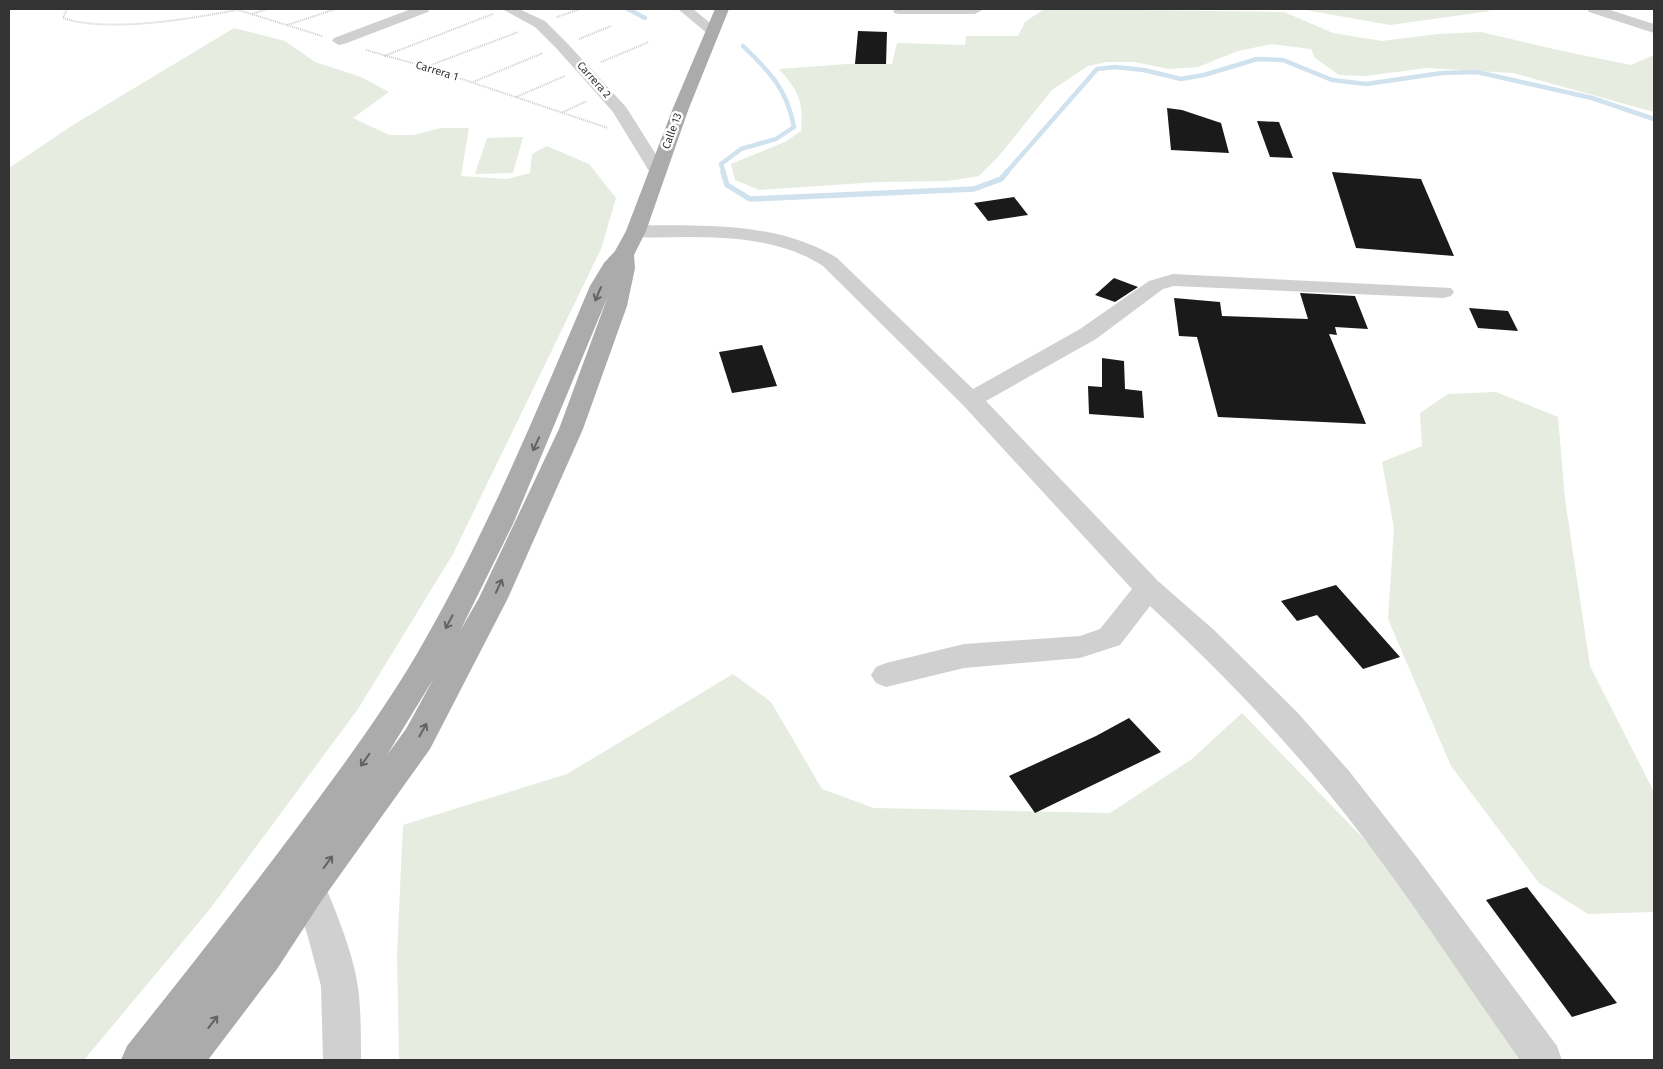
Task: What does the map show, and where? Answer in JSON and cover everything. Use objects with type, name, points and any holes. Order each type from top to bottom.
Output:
[{"type":"main road","name":"Calle 13","points":[[630,242],[681,108],[722,9]]},
{"type":"main road","points":[[183,1060],[264,956],[309,888],[418,739],[493,598],[571,429],[616,306],[626,268],[630,242]]},
{"type":"main road","points":[[141,1060],[322,822],[375,746],[428,662],[512,498],[542,431],[601,286],[611,267],[630,242]]},
{"type":"street","points":[[339,41],[423,9]]},
{"type":"street","points":[[685,9],[712,31]]},
{"type":"street","points":[[1594,9],[1650,26]]},
{"type":"street","name":"Carrera 2","points":[[504,10],[540,24],[606,93],[630,123],[658,172]]},
{"type":"street","points":[[899,14],[975,10]]},
{"type":"street","points":[[630,242],[723,233],[771,238],[816,251],[971,400],[1148,588],[1241,674],[1286,721],[1338,781],[1406,870],[1543,1060]]},
{"type":"street","points":[[971,400],[1088,334],[1156,285],[1173,280],[1444,292]]},
{"type":"street","points":[[886,675],[964,656],[1080,647],[1102,640],[1110,637],[1148,588]]},
{"type":"street","points":[[309,888],[326,937],[339,986],[342,1060]]},
{"type":"path","points":[[67,9],[63,18],[67,21],[87,23],[188,18],[236,9]]},
{"type":"path","name":"Carrera 1","points":[[236,9],[383,56],[426,67],[638,139]]},
{"type":"path","points":[[252,14],[267,9]]},
{"type":"path","points":[[286,26],[336,9]]},
{"type":"path","points":[[426,67],[580,9]]},
{"type":"path","points":[[383,56],[504,10]]},
{"type":"path","points":[[562,112],[606,93]]},
{"type":"shaded area","points":[[1044,9],[1284,12],[1333,33],[1382,41],[1438,34],[1481,32],[1631,65],[1654,55],[1654,112],[1513,73],[1427,68],[1365,76],[1339,75],[1315,58],[1311,49],[1271,44],[1238,51],[1198,67],[1169,69],[1134,62],[1107,62],[1088,66],[1052,90],[998,157],[979,176],[948,181],[878,182],[759,190],[735,180],[731,164],[787,141],[801,131],[802,121],[798,97],[791,83],[779,69],[847,64],[892,64],[897,43],[965,45],[966,36],[1018,36],[1025,22]]},
{"type":"shaded area","points":[[1485,9],[1490,11],[1390,25],[1306,10]]},
{"type":"shaded area","points":[[234,28],[285,41],[315,62],[361,77],[389,92],[353,118],[389,135],[414,135],[441,128],[469,128],[461,176],[507,179],[530,173],[532,154],[547,146],[589,164],[616,198],[601,249],[453,554],[358,709],[210,909],[84,1060],[9,1060],[9,168],[73,125]]},
{"type":"shaded area","points":[[523,137],[513,173],[475,174],[487,138]]},
{"type":"shaded area","points":[[1496,392],[1558,417],[1565,499],[1590,666],[1654,792],[1654,912],[1588,914],[1539,883],[1451,766],[1388,619],[1394,528],[1382,462],[1422,446],[1420,413],[1448,394]]},
{"type":"shaded area","points":[[733,674],[771,702],[822,789],[874,808],[1110,813],[1192,759],[1242,713],[1391,867],[1526,1060],[399,1060],[397,954],[403,825],[567,774]]},
{"type":"building","points":[[858,31],[887,32],[886,64],[855,64]]},
{"type":"building","points":[[1167,108],[1182,110],[1221,123],[1229,153],[1171,150]]},
{"type":"building","points":[[1257,121],[1279,122],[1293,158],[1270,157]]},
{"type":"building","points":[[1332,172],[1421,179],[1454,256],[1356,248]]},
{"type":"building","points":[[1014,197],[1028,215],[988,221],[974,203]]},
{"type":"building","points":[[1114,278],[1138,287],[1115,302],[1095,295]]},
{"type":"building","points":[[1300,293],[1355,296],[1368,329],[1335,327],[1337,335],[1329,334],[1366,424],[1218,417],[1197,337],[1179,336],[1174,298],[1220,302],[1222,316],[1308,319]]},
{"type":"building","points":[[1469,308],[1508,311],[1518,331],[1478,328]]},
{"type":"building","points":[[762,345],[777,386],[732,393],[719,352]]},
{"type":"building","points":[[1102,358],[1124,361],[1125,389],[1142,391],[1144,418],[1089,414],[1088,386],[1102,387]]},
{"type":"building","points":[[1336,585],[1400,657],[1363,669],[1317,615],[1297,621],[1281,601]]},
{"type":"building","points":[[1129,718],[1161,752],[1035,813],[1009,776],[1096,736]]},
{"type":"building","points":[[1527,887],[1617,1003],[1572,1017],[1486,900]]},
{"type":"waterway","points":[[628,9],[645,18]]},
{"type":"waterway","points":[[724,173],[721,164],[741,149],[776,139],[794,127],[787,102],[776,82],[743,46]]},
{"type":"waterway","points":[[1006,173],[1097,69],[1115,67],[1144,70],[1181,79],[1204,75],[1257,59],[1283,60],[1332,80],[1366,84],[1442,73],[1477,72],[1592,98],[1654,119]]},
{"type":"waterway","points":[[723,172],[727,185],[750,199],[974,189],[1001,179],[1007,172]]}]
